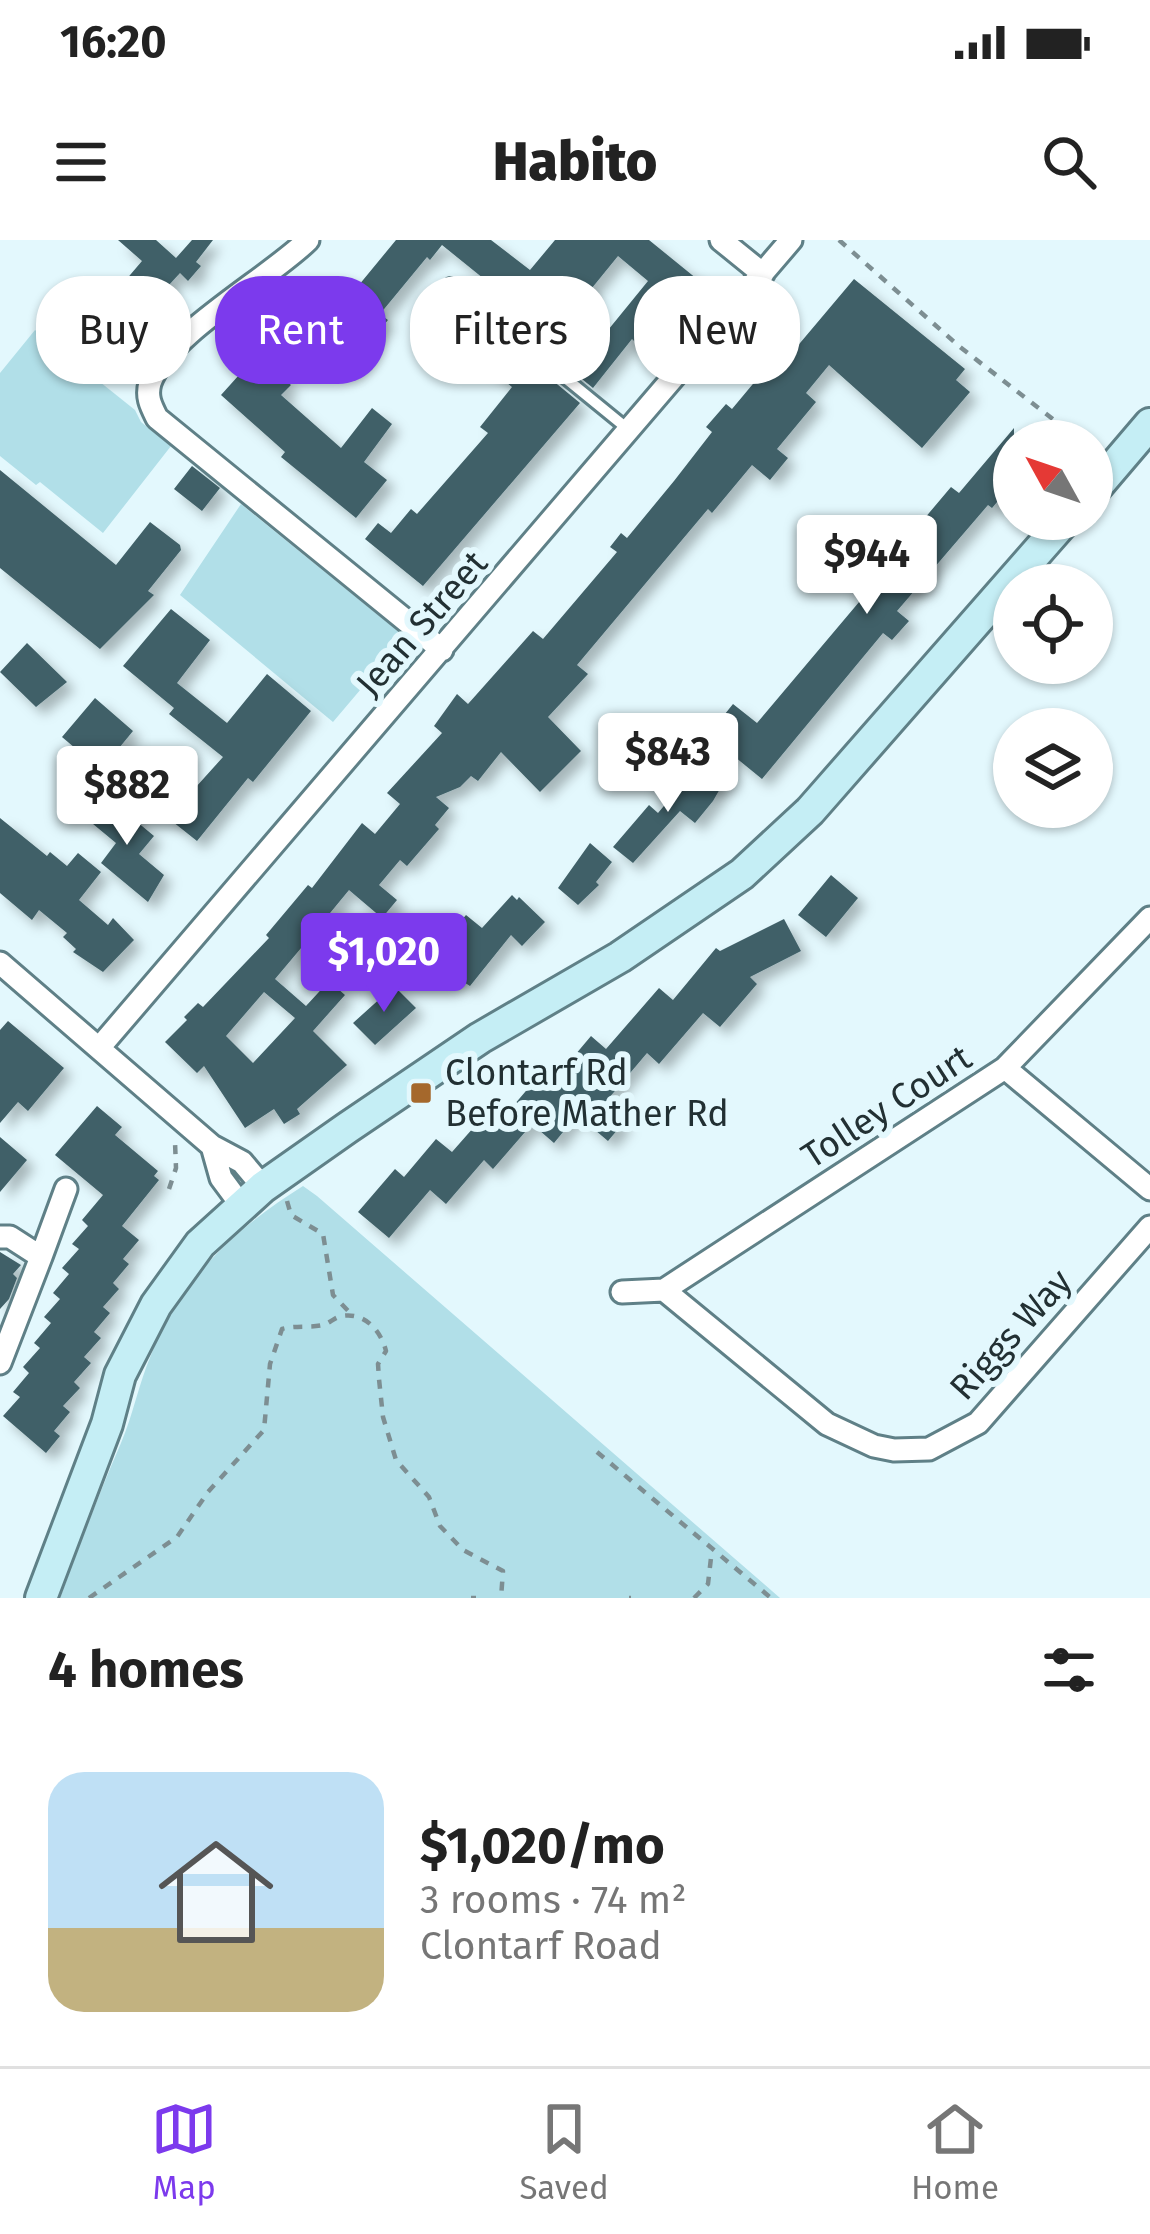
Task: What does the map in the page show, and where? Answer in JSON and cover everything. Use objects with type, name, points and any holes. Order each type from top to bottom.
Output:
[{"type":"street","points":[[308,240],[215,310],[159,370],[151,381],[148,400],[157,418],[442,650]]},
{"type":"street","points":[[721,240],[763,274]]},
{"type":"street","name":"Jean Street","points":[[99,1048],[791,240]]},
{"type":"street","points":[[1113,467],[1150,424]]},
{"type":"street","points":[[40,1598],[134,1345],[177,1271],[264,1196],[480,1038],[620,957],[742,874],[810,811],[1048,540]]},
{"type":"street","name":"Tolley Court","points":[[664,1290],[1005,1068],[1150,918]]},
{"type":"street","points":[[2,968],[212,1146],[242,1162],[264,1196]]},
{"type":"street","points":[[1005,1068],[1150,1189]]},
{"type":"street","points":[[0,1363],[66,1189]]},
{"type":"street","name":"Riggs Way","points":[[664,1290],[827,1424],[874,1446],[929,1449],[978,1423],[1150,1227]]},
{"type":"street","points":[[0,1237],[10,1237],[41,1257]]},
{"type":"street","points":[[622,1292],[664,1290]]},
{"type":"lane","points":[[573,384],[629,430]]},
{"type":"path","points":[[838,240],[1054,420]]},
{"type":"path","points":[[264,1196],[323,1234],[333,1295],[354,1317]]},
{"type":"path","points":[[89,1598],[177,1537],[208,1492],[263,1430],[270,1364],[282,1329],[319,1326],[343,1316],[363,1318],[382,1335],[386,1351],[378,1364],[383,1417],[396,1460],[429,1496],[440,1526],[464,1550],[503,1571],[501,1598]]},
{"type":"path","points":[[597,1451],[771,1598]]},
{"type":"path","points":[[694,1598],[708,1584],[712,1548]]},
{"type":"shaded area","points":[[35,330],[36,384],[102,384],[171,446],[103,533],[0,456],[0,373]]},
{"type":"shaded area","points":[[241,504],[405,637],[333,722],[180,595]]},
{"type":"shaded area","points":[[303,1186],[780,1598],[60,1598],[151,1355],[178,1302],[233,1238]]},
{"type":"building","points":[[118,240],[156,240],[176,258],[192,240],[213,240],[191,278],[180,273],[129,276],[142,261]]},
{"type":"building","points":[[396,240],[491,240],[530,270],[555,240],[649,240],[693,276],[642,276],[618,256],[602,276],[480,276],[442,245],[386,307],[386,276],[366,276]]},
{"type":"building","points":[[854,279],[965,369],[956,380],[970,392],[922,448],[829,365],[806,393],[816,402],[777,449],[788,458],[770,480],[752,465],[712,513],[708,509],[577,665],[588,674],[548,717],[581,751],[540,792],[501,752],[478,781],[471,776],[460,787],[436,797],[449,808],[435,825],[439,829],[407,866],[400,860],[379,885],[397,900],[382,918],[349,890],[321,924],[327,930],[313,946],[307,941],[275,979],[306,1006],[329,981],[345,995],[313,1031],[347,1065],[297,1109],[300,1114],[284,1124],[274,1109],[245,1128],[204,1066],[197,1073],[165,1042],[198,1003],[203,1007],[269,938],[266,935],[308,885],[312,888],[362,823],[375,834],[400,804],[387,793],[442,733],[434,726],[457,694],[468,704],[533,631],[543,639],[617,552],[610,547],[621,533],[627,538],[712,432],[706,427],[726,404],[732,409],[753,384],[800,384],[800,343]],"holes":[[[264,992],[295,1018],[253,1063],[226,1036]]]},
{"type":"building","points":[[634,298],[634,341],[610,367],[610,328]]},
{"type":"building","points":[[231,384],[290,384],[281,395],[341,448],[372,408],[392,424],[364,462],[387,480],[356,518],[281,457],[285,452],[221,395]]},
{"type":"building","points":[[508,384],[557,384],[580,403],[423,586],[365,539],[378,523],[391,533],[411,509],[417,514],[488,433],[480,427],[512,387]]},
{"type":"building","points":[[993,453],[993,507],[988,505],[897,611],[909,621],[892,640],[883,633],[762,779],[708,735],[733,704],[757,723],[881,576],[869,566],[904,524],[913,532],[951,487],[959,493]]},
{"type":"building","points":[[192,466],[220,488],[202,511],[174,489]]},
{"type":"building","points":[[0,470],[116,565],[150,522],[180,545],[181,550],[148,591],[154,595],[100,649],[0,568]]},
{"type":"building","points":[[171,609],[210,640],[177,683],[227,723],[267,674],[311,711],[197,841],[168,818],[223,757],[169,714],[174,708],[123,666]]},
{"type":"building","points":[[27,643],[67,682],[36,707],[0,672]]},
{"type":"building","points":[[95,698],[133,731],[101,770],[62,737]]},
{"type":"building","points":[[695,769],[721,787],[695,823],[680,811],[633,863],[613,847],[649,805],[658,813]]},
{"type":"building","points":[[106,796],[154,836],[139,854],[164,875],[148,902],[101,863],[116,843],[87,819]]},
{"type":"building","points":[[0,818],[47,856],[50,852],[67,866],[78,853],[101,872],[79,900],[108,925],[113,918],[134,940],[103,972],[73,952],[76,949],[63,937],[67,933],[39,910],[32,920],[0,893]]},
{"type":"building","points":[[590,843],[612,862],[596,882],[599,885],[578,905],[558,888]]},
{"type":"building","points":[[831,875],[858,898],[826,937],[798,915]]},
{"type":"building","points":[[512,895],[545,922],[522,946],[511,935],[470,986],[460,984],[407,940],[419,926],[438,939],[456,917],[461,921],[466,915],[482,928]]},
{"type":"building","points":[[784,919],[801,951],[750,977],[757,984],[720,1027],[703,1013],[659,1064],[647,1053],[603,1105],[624,1122],[608,1141],[577,1115],[554,1143],[532,1124],[493,1169],[484,1160],[446,1204],[430,1190],[389,1238],[358,1212],[395,1169],[404,1177],[436,1139],[452,1152],[496,1102],[508,1112],[548,1065],[559,1074],[591,1036],[606,1049],[659,988],[673,1000],[716,948],[720,951]]},
{"type":"building","points":[[394,986],[416,1008],[375,1045],[353,1023]]},
{"type":"building","points":[[8,1021],[64,1068],[28,1111],[18,1102],[0,1123],[0,1030]]},
{"type":"building","points":[[97,1106],[122,1127],[115,1135],[158,1171],[154,1176],[159,1180],[122,1226],[139,1240],[123,1259],[129,1264],[113,1283],[119,1289],[103,1307],[110,1313],[94,1332],[101,1338],[84,1357],[91,1363],[74,1382],[80,1388],[63,1406],[70,1412],[54,1431],[60,1436],[46,1453],[3,1416],[20,1397],[13,1392],[29,1373],[23,1367],[40,1348],[34,1343],[51,1323],[44,1317],[60,1299],[53,1293],[69,1274],[62,1268],[79,1249],[72,1244],[88,1226],[82,1220],[103,1195],[55,1155]]},
{"type":"building","points":[[0,1137],[27,1160],[0,1192]]},
{"type":"building","points":[[0,1252],[21,1265],[13,1274],[17,1278],[9,1299],[0,1309]]},
{"type":"place","name":"Clontarf Rd Before Mather Rd","points":[[421,1093]]}]
